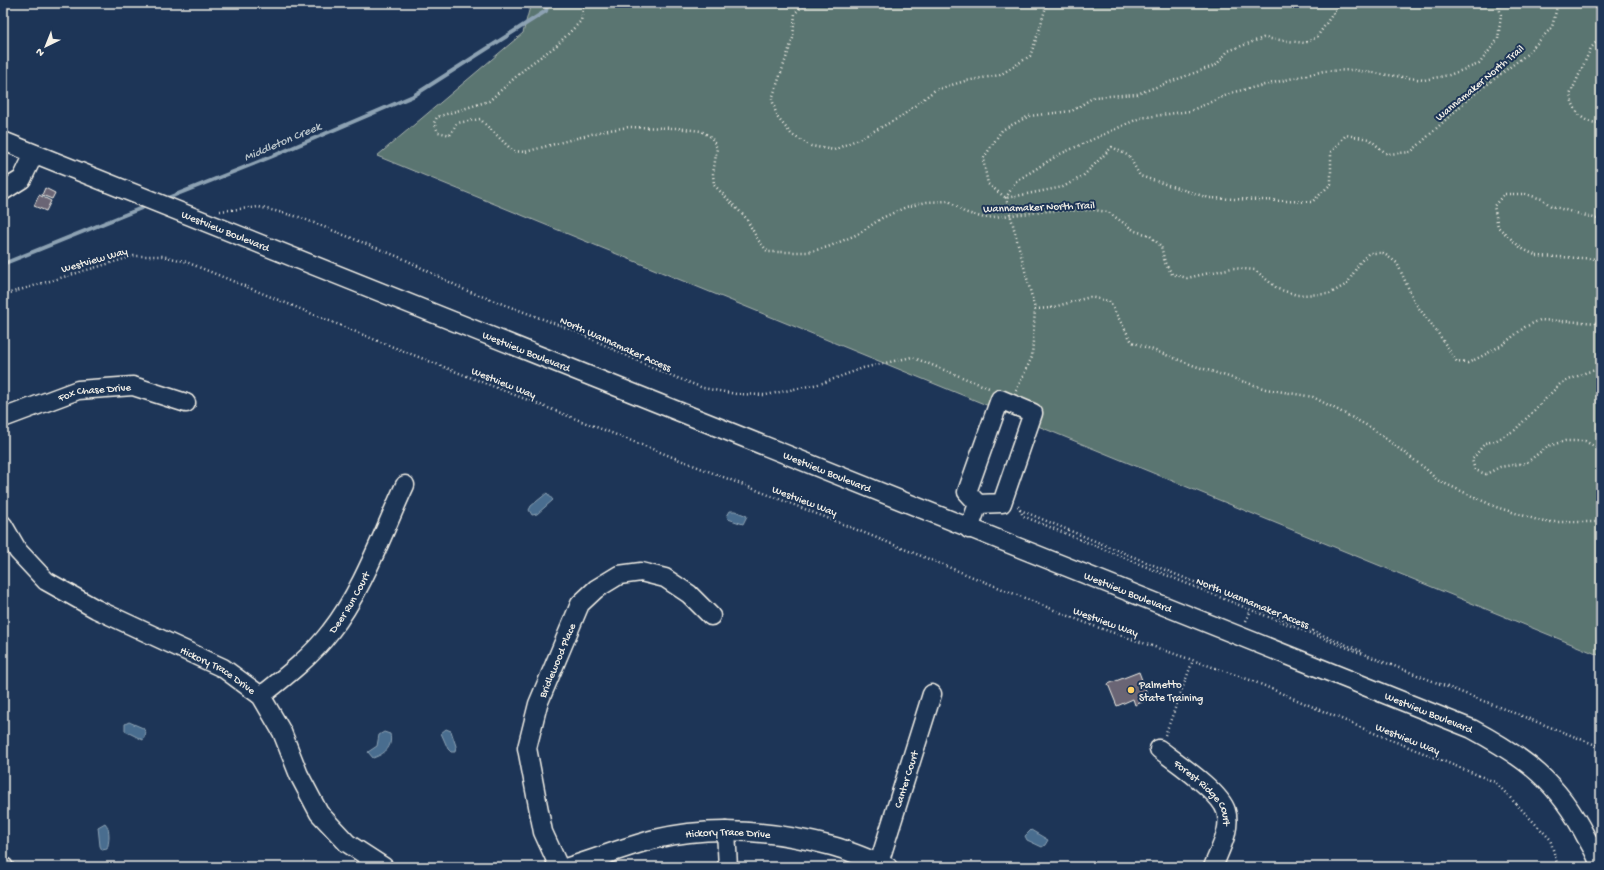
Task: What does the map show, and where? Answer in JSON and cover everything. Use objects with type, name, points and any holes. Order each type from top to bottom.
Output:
[{"type":"street","name":"Westview Boulevard","points":[[3,141],[126,192],[197,219],[1472,729],[1502,745],[1532,767],[1558,792],[1577,820],[1600,867]]},
{"type":"street","points":[[3,191],[22,179],[34,154]]},
{"type":"street","name":"Fox Chase Drive","points":[[3,418],[78,390],[133,386],[186,403]]},
{"type":"street","points":[[1000,399],[1033,413],[1009,503],[978,504],[967,492],[1000,399]]},
{"type":"street","name":"Deer Run Court","points":[[261,696],[301,664],[330,632],[354,596],[404,485]]},
{"type":"street","points":[[969,529],[978,504]]},
{"type":"street","name":"Hickory Trace Drive","points":[[3,525],[18,551],[46,581],[96,609],[223,668],[261,696],[282,732],[299,775],[319,813],[347,843],[384,867]]},
{"type":"street","name":"Bridlewood Place","points":[[559,867],[543,832],[526,748],[538,704],[580,604],[596,589],[619,575],[641,572],[665,578],[689,594],[711,616]]},
{"type":"street","name":"Canter Court","points":[[884,865],[932,694]]},
{"type":"street","name":"Forest Ridge Court","points":[[1160,749],[1216,795],[1226,811],[1226,831],[1213,867]]},
{"type":"street","points":[[726,831],[728,867]]},
{"type":"street","name":"Hickory Trace Drive","points":[[568,867],[655,839],[688,834],[726,831],[786,835],[833,846],[884,865]]},
{"type":"path","name":"Wannamaker North Trail","points":[[584,3],[581,21],[556,46],[528,65],[489,101],[437,117],[434,122],[438,132],[450,135],[457,123],[480,119],[513,151],[525,152],[603,131],[629,127],[676,128],[701,131],[711,137],[717,148],[713,174],[714,185],[746,218],[758,240],[768,252],[808,252],[828,248],[858,234],[882,218],[906,207],[926,202],[949,201],[964,212],[984,218],[1049,211],[1094,210],[1108,212],[1135,231],[1150,235],[1161,246],[1165,263],[1172,274],[1187,278],[1232,268],[1255,270],[1278,289],[1297,295],[1329,294],[1347,284],[1360,262],[1369,253],[1383,253],[1397,263],[1415,303],[1438,332],[1457,362],[1468,363],[1486,354],[1525,327],[1540,320],[1601,323]]},
{"type":"path","points":[[806,3],[795,13],[794,38],[772,99],[777,117],[792,135],[811,146],[834,150],[866,136],[902,116],[935,90],[965,81],[1000,76],[1030,56],[1047,3]]},
{"type":"path","name":"Wannamaker North Trail","points":[[1340,3],[1317,37],[1305,43],[1263,38],[1228,50],[1216,65],[1137,94],[1094,97],[1072,111],[1029,116],[1002,130],[983,158],[988,184],[1006,198],[1063,186],[1083,176],[1112,147],[1129,156],[1140,176],[1209,198],[1312,202],[1331,184],[1331,152],[1346,135],[1369,139],[1387,154],[1411,152],[1468,99],[1527,54],[1552,27],[1558,3]]},
{"type":"path","points":[[1021,408],[1014,399],[1018,385],[1032,357],[1035,309],[1012,216],[1006,198],[1015,182],[1058,155],[1140,118],[1190,111],[1234,92],[1324,71],[1353,70],[1424,80],[1449,75],[1479,64],[1498,39],[1501,15],[1498,3]]},
{"type":"path","points":[[1601,37],[1591,48],[1570,94],[1575,110],[1586,121],[1601,123]]},
{"type":"path","points":[[1601,220],[1551,206],[1542,199],[1525,194],[1504,194],[1494,206],[1498,227],[1521,248],[1537,256],[1601,259]]},
{"type":"path","name":"North Wannamaker Access","points":[[197,219],[222,210],[259,206],[299,217],[404,259],[465,290],[574,331],[655,369],[710,389],[736,394],[766,394],[823,383],[863,368],[912,357],[992,390]]},
{"type":"path","name":"Westview Way","points":[[3,295],[134,256],[162,256],[184,261],[378,341],[833,520],[1091,625],[1253,681],[1369,731],[1495,782],[1550,839],[1558,867]]},
{"type":"path","points":[[1035,309],[1050,308],[1090,297],[1109,301],[1132,342],[1195,366],[1266,389],[1313,397],[1370,428],[1426,469],[1437,480],[1490,504],[1544,522],[1601,522]]},
{"type":"path","points":[[1601,369],[1587,372],[1560,384],[1514,430],[1496,441],[1485,443],[1472,460],[1475,470],[1486,474],[1500,467],[1526,463],[1548,446],[1565,441],[1585,442],[1601,450]]},
{"type":"path","points":[[1009,503],[1020,510]]},
{"type":"path","points":[[1009,503],[1020,510],[1407,670],[1601,747]]},
{"type":"path","points":[[1160,749],[1193,660]]},
{"type":"green space","points":[[531,3],[1601,3],[1601,656],[377,156],[523,33]]},
{"type":"water","points":[[547,493],[553,500],[537,514],[532,515],[529,510],[531,506]]},
{"type":"water","points":[[730,511],[735,511],[747,516],[743,524],[728,519],[727,516]]},
{"type":"water","points":[[129,722],[143,728],[146,733],[143,740],[125,731],[125,724]]},
{"type":"water","points":[[446,729],[451,731],[456,746],[455,752],[451,752],[448,749],[441,733]]},
{"type":"water","points":[[384,732],[390,734],[391,739],[389,747],[381,755],[373,758],[368,752],[377,746],[379,735]]},
{"type":"water","points":[[105,823],[109,832],[109,840],[107,849],[102,850],[100,846],[98,827]]},
{"type":"water","points":[[1031,830],[1048,840],[1045,845],[1042,847],[1027,840],[1025,836]]},
{"type":"building","points":[[45,188],[55,193],[52,199],[42,195]]},
{"type":"building","points":[[39,195],[51,201],[46,211],[34,206]]},
{"type":"building","points":[[1139,672],[1149,699],[1135,705],[1133,699],[1117,706],[1108,684]]},
{"type":"waterway","name":"Middleton Creek","points":[[165,199],[273,156],[413,96],[546,11],[548,3]]},
{"type":"waterway","name":"Middleton Creek","points":[[3,264],[149,205]]},
{"type":"place","name":"Palmetto State Training","points":[[1131,690]]}]
